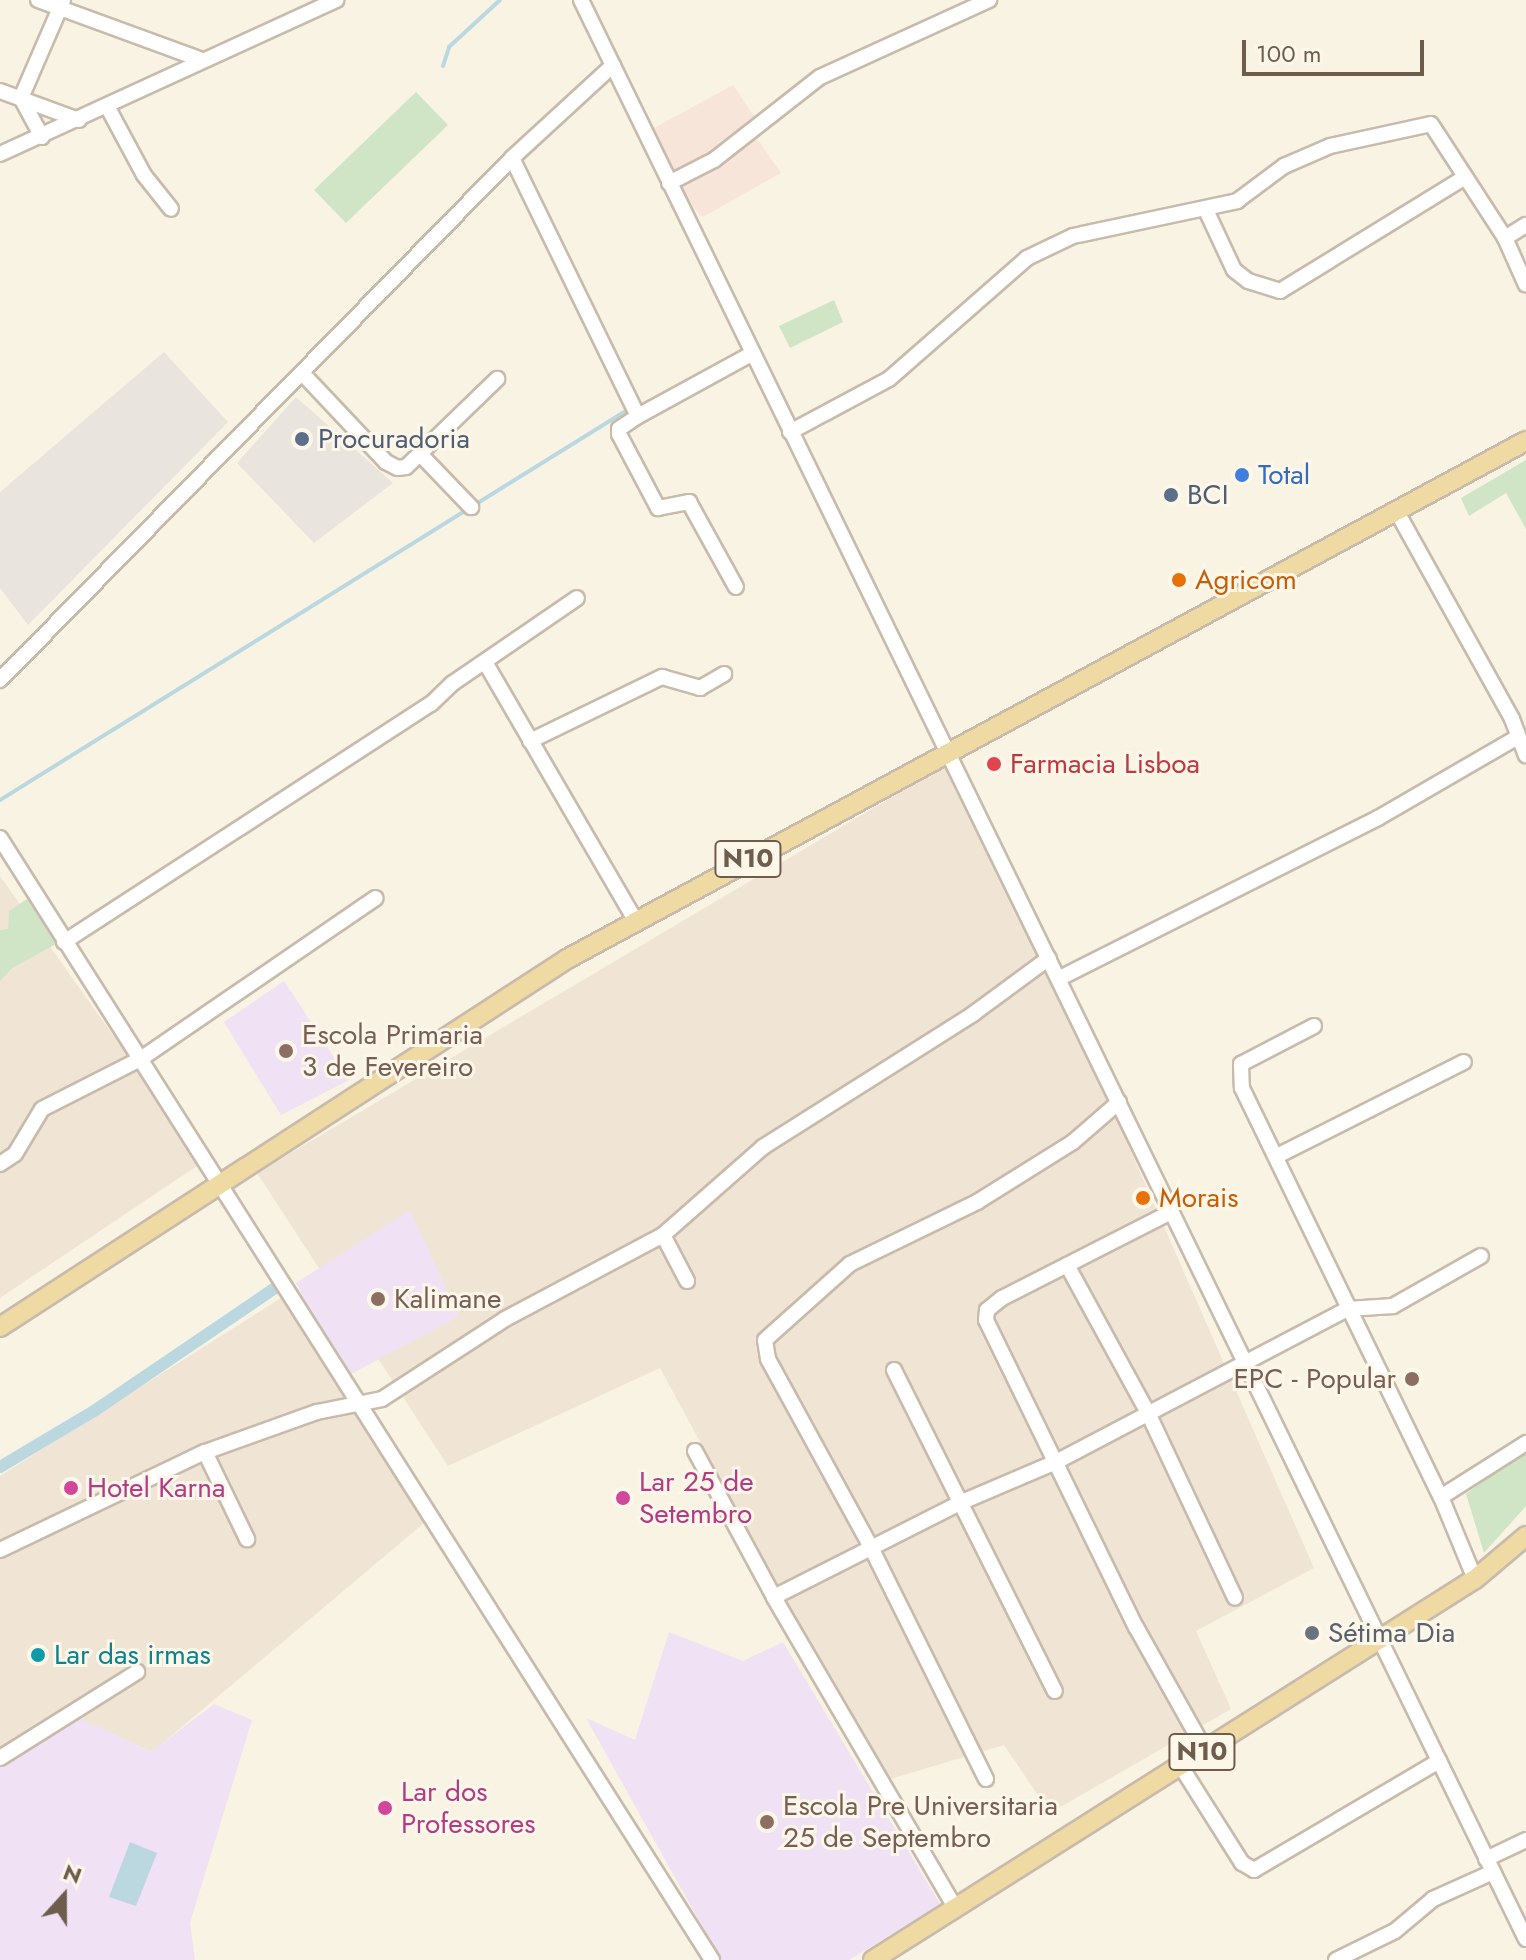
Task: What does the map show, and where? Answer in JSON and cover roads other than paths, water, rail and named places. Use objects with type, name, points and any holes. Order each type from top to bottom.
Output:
[{"type":"main road","name":"N10","points":[[0,1327],[412,1057],[635,920],[1526,441]]},
{"type":"main road","name":"N10","points":[[873,1960],[1475,1579],[1526,1536]]},
{"type":"street","points":[[38,0],[61,4],[199,59]]},
{"type":"street","points":[[0,154],[79,120],[199,59],[336,0]]},
{"type":"street","points":[[581,0],[1526,1939]]},
{"type":"street","points":[[669,183],[714,160],[813,81],[989,0]]},
{"type":"street","points":[[21,98],[61,4]]},
{"type":"street","points":[[0,680],[304,375],[512,158],[613,65]]},
{"type":"street","points":[[0,91],[79,120]]},
{"type":"street","points":[[21,98],[42,137]]},
{"type":"street","points":[[107,106],[144,175],[171,209]]},
{"type":"street","points":[[790,432],[889,379],[1027,258],[1073,236],[1237,201],[1284,166],[1330,146],[1427,124],[1505,238],[1526,285]]},
{"type":"street","points":[[512,158],[638,416]]},
{"type":"street","points":[[1206,210],[1234,270],[1248,281],[1280,291],[1465,177]]},
{"type":"street","points":[[1505,238],[1526,225]]},
{"type":"street","points":[[736,587],[689,502],[658,508],[618,431],[638,416],[753,353]]},
{"type":"street","points":[[304,375],[386,462],[406,467],[497,379]]},
{"type":"street","points":[[420,454],[471,507]]},
{"type":"street","points":[[1397,512],[1512,719],[1526,755]]},
{"type":"street","points":[[64,942],[431,704],[577,598]]},
{"type":"street","points":[[485,662],[635,920]]},
{"type":"street","points":[[530,741],[662,677],[700,688],[724,674]]},
{"type":"street","points":[[1512,719],[1526,710]]},
{"type":"street","points":[[1060,978],[1378,818],[1518,737]]},
{"type":"street","points":[[0,838],[712,1960]]},
{"type":"street","points":[[0,1164],[15,1154],[42,1109],[142,1058],[376,898]]},
{"type":"street","points":[[0,1550],[205,1452],[317,1412],[382,1399],[505,1319],[663,1235],[763,1147],[973,1014],[1049,958]]},
{"type":"street","points":[[1314,1026],[1238,1068],[1242,1088],[1441,1497],[1475,1579]]},
{"type":"street","points":[[1277,1156],[1464,1062]]},
{"type":"street","points":[[986,1779],[872,1549],[768,1359],[768,1333],[850,1264],[977,1202],[1073,1142],[1119,1102]]},
{"type":"street","points":[[1171,1212],[1002,1298],[987,1310],[986,1320],[1136,1627],[1205,1750]]},
{"type":"street","points":[[663,1235],[687,1281]]},
{"type":"street","points":[[774,1597],[962,1502],[1056,1462],[1348,1309],[1393,1306],[1481,1256]]},
{"type":"street","points":[[1067,1265],[1148,1413],[1235,1598]]},
{"type":"street","points":[[894,1370],[1055,1691]]},
{"type":"street","points":[[1441,1497],[1526,1443]]},
{"type":"street","points":[[695,1451],[774,1597],[956,1909]]},
{"type":"street","points":[[205,1452],[247,1539]]},
{"type":"street","points":[[0,1758],[137,1672]]},
{"type":"street","points":[[1180,1765],[1242,1863],[1254,1870],[1439,1761]]},
{"type":"street","points":[[1336,1960],[1395,1931],[1433,1899],[1526,1840]]},
{"type":"water","points":[[130,1842],[157,1853],[136,1906],[109,1897]]},
{"type":"waterway","points":[[443,66],[449,47],[500,0]]},
{"type":"waterway","points":[[0,800],[629,409]]},
{"type":"waterway","points":[[0,1467],[94,1411],[284,1282]]},
{"type":"place","name":"Procuradoria","points":[[302,439]]},
{"type":"place","name":"Total","points":[[1242,475]]},
{"type":"place","name":"BCI","points":[[1171,495]]},
{"type":"place","name":"Agricom","points":[[1179,580]]},
{"type":"place","name":"Farmacia Lisboa","points":[[994,764]]},
{"type":"place","name":"Escola Primaria 3 de Fevereiro","points":[[286,1051]]},
{"type":"place","name":"Morais","points":[[1143,1198]]},
{"type":"place","name":"Kalimane","points":[[378,1299]]},
{"type":"place","name":"EPC - Popular","points":[[1412,1379]]},
{"type":"place","name":"Hotel Karna","points":[[71,1488]]},
{"type":"place","name":"Lar 25 de Setembro","points":[[623,1498]]},
{"type":"place","name":"Sétima Dia","points":[[1312,1633]]},
{"type":"place","name":"Lar das irmas","points":[[38,1655]]},
{"type":"place","name":"Lar dos Professores","points":[[385,1808]]},
{"type":"place","name":"Escola Pre Universitaria 25 de Septembro","points":[[767,1822]]}]
